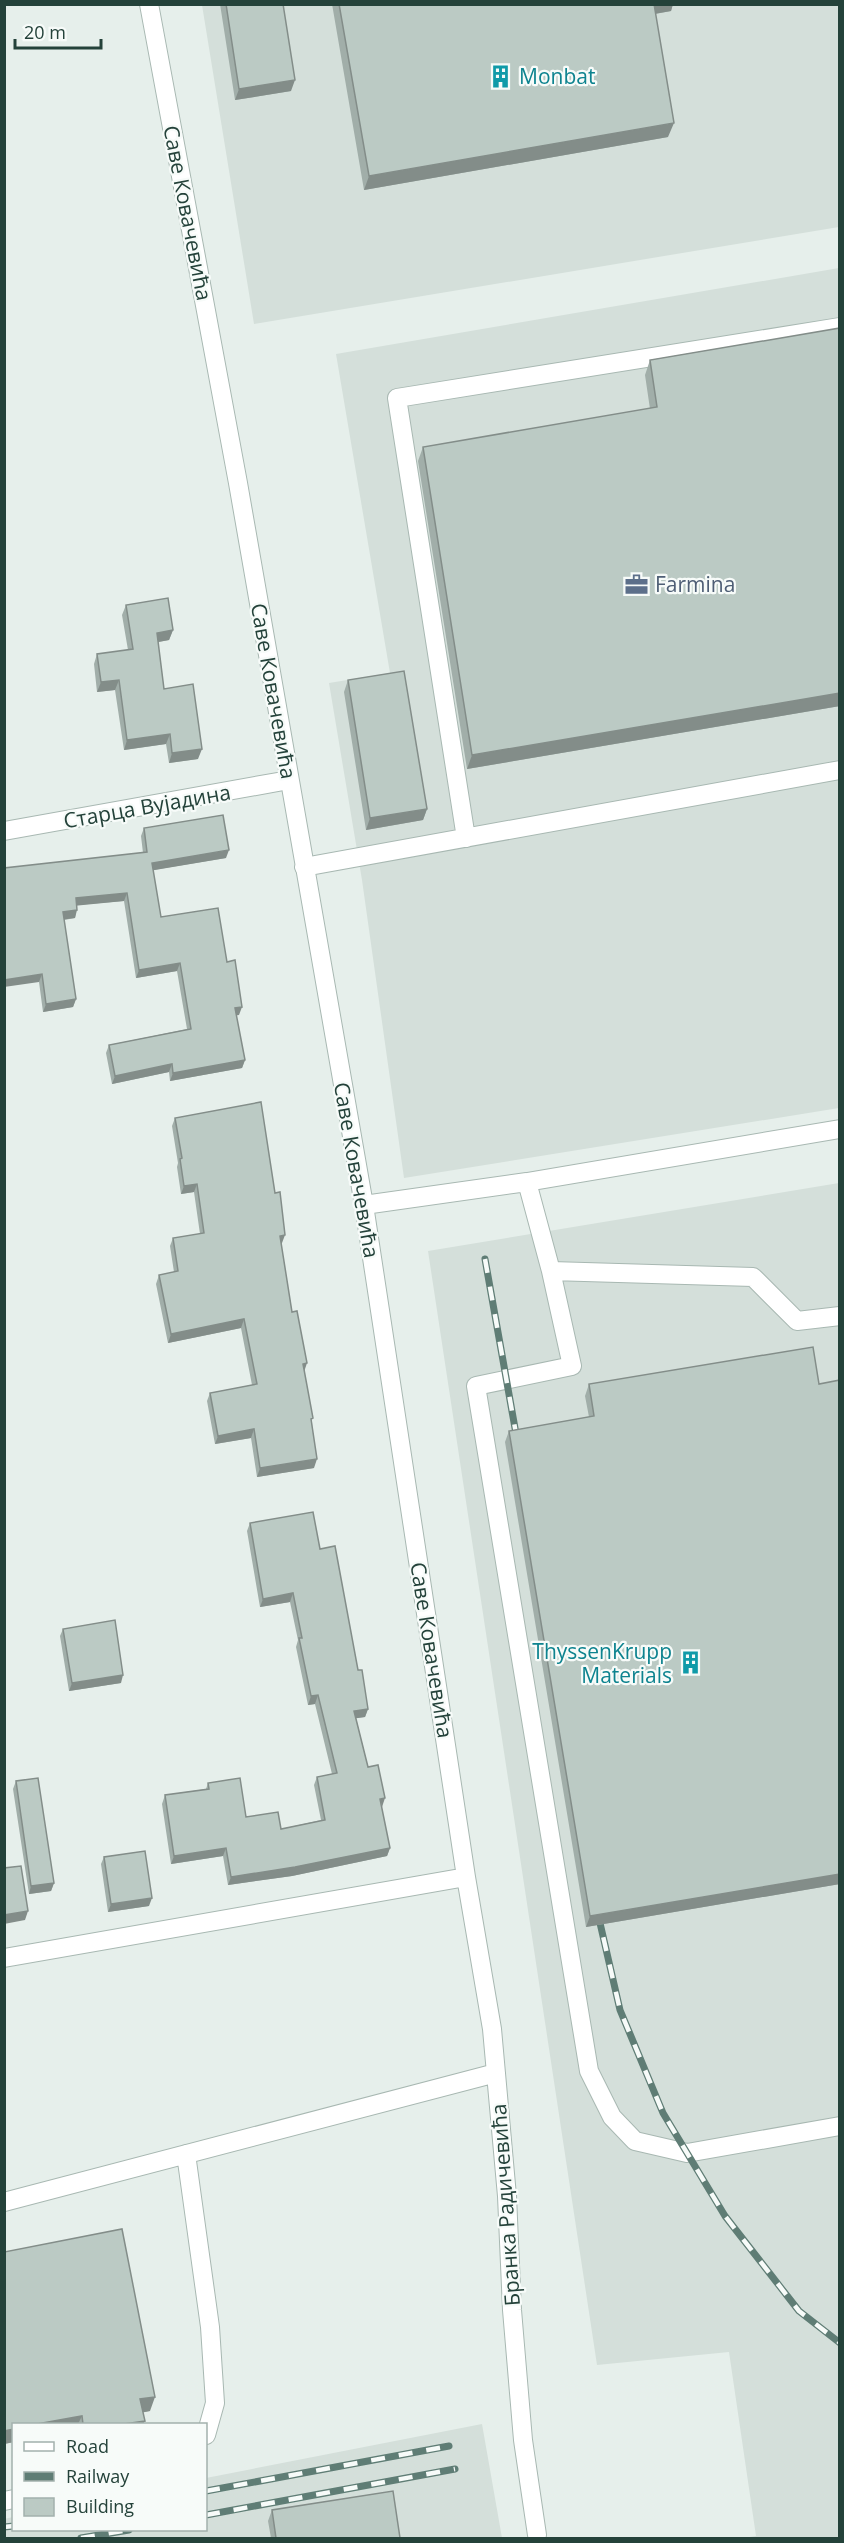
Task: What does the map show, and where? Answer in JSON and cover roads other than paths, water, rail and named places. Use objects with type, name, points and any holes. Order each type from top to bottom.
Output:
[{"type":"street","name":"Саве Ковачевића","points":[[149,4],[238,483],[364,1205],[466,1877]]},
{"type":"street","points":[[466,838],[396,399],[840,327]]},
{"type":"street","points":[[304,867],[840,770]]},
{"type":"street","name":"Старца Вујадина","points":[[4,831],[289,780]]},
{"type":"street","points":[[364,1205],[527,1182],[840,1129]]},
{"type":"street","points":[[527,1182],[551,1271],[572,1366],[476,1386],[589,2071],[612,2117],[635,2141],[687,2153],[840,2126]]},
{"type":"street","points":[[551,1271],[753,1277],[797,1321],[840,1316]]},
{"type":"street","points":[[4,1958],[466,1877]]},
{"type":"street","name":"Бранка Радичевића","points":[[466,1877],[492,2029],[507,2196],[512,2310],[523,2440],[537,2535]]},
{"type":"street","points":[[4,2202],[496,2073]]},
{"type":"street","points":[[186,2154],[210,2327],[215,2403],[207,2431]]},
{"type":"railway","points":[[485,1259],[518,1445]]},
{"type":"railway","points":[[597,1910],[620,2010],[663,2113],[725,2216],[799,2311],[840,2343]]},
{"type":"railway","points":[[207,2491],[449,2446]]},
{"type":"railway","points":[[207,2515],[455,2469]]},
{"type":"railway","points":[[4,2527],[12,2526]]},
{"type":"railway","points":[[81,2538],[123,2531]]},
{"type":"place","name":"Monbat","points":[[501,76]]},
{"type":"place","name":"Farmina","points":[[637,584]]},
{"type":"place","name":"ThyssenKrupp Materials","points":[[690,1663]]}]
